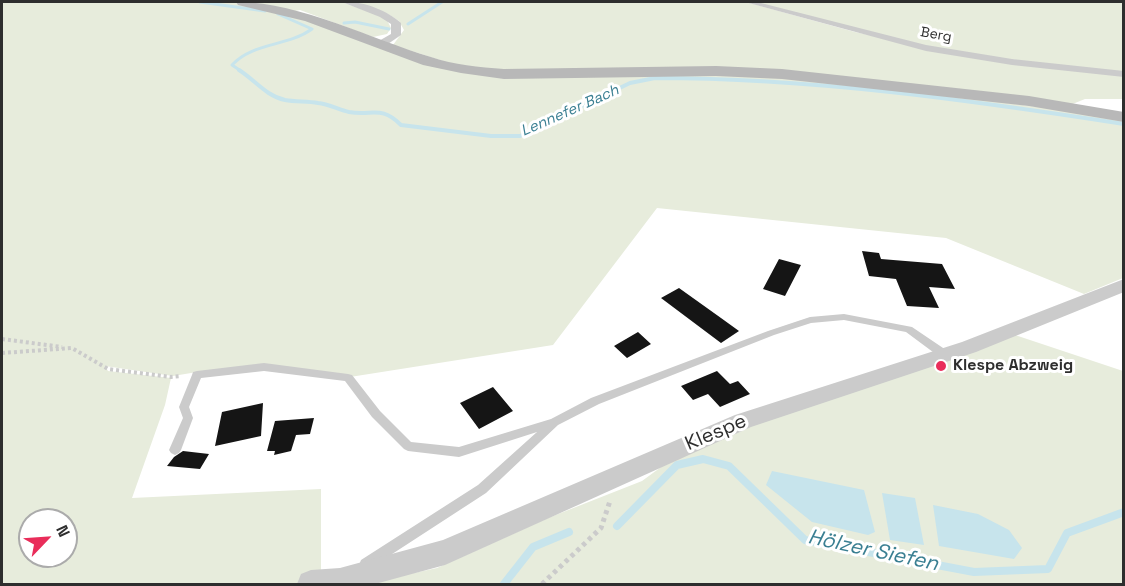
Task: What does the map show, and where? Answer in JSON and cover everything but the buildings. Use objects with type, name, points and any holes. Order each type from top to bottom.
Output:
[{"type":"main road","points":[[242,2],[290,10],[446,67],[504,74],[716,71],[782,74],[1029,101],[1124,117]]},
{"type":"street","points":[[346,2],[383,15],[396,23],[396,35],[381,44]]},
{"type":"street","name":"Berg","points":[[749,2],[926,48],[1012,62],[1124,74]]},
{"type":"street","name":"Klespe","points":[[311,585],[340,582],[445,552],[743,420],[945,355],[1124,285]]},
{"type":"lane","points":[[175,450],[188,418],[184,407],[196,375],[264,367],[348,378],[376,414],[408,446],[459,452],[554,422],[595,401],[810,320],[843,317],[909,329],[945,355]]},
{"type":"lane","points":[[340,582],[482,489],[554,422]]},
{"type":"path","points":[[2,339],[72,348],[108,369],[171,377],[196,375]]},
{"type":"path","points":[[2,353],[72,348]]},
{"type":"path","points":[[542,585],[601,528],[618,477]]},
{"type":"green space","points":[[2,2],[342,2],[386,18],[391,28],[387,34],[373,37],[300,10],[289,12],[490,76],[726,75],[823,80],[1123,119],[1123,278],[1084,294],[946,238],[657,208],[553,345],[350,377],[307,369],[203,371],[173,376],[105,366],[108,371],[171,378],[165,405],[132,498],[321,489],[321,584],[2,584]]},
{"type":"green space","points":[[353,2],[746,2],[855,32],[933,49],[1123,74],[1123,99],[1085,99],[1070,105],[821,75],[497,71],[446,63],[393,45],[404,30],[399,21],[388,14]]},
{"type":"green space","points":[[751,2],[1123,2],[1123,72],[1056,66],[934,49]]},
{"type":"green space","points":[[1012,334],[1123,371],[1123,584],[363,584],[437,568],[548,518],[642,481],[713,429]]},
{"type":"water","points":[[772,471],[864,490],[875,532],[868,535],[812,522],[766,485]]},
{"type":"water","points":[[882,493],[915,498],[924,545],[890,540]]},
{"type":"water","points":[[933,505],[978,514],[1009,530],[1022,548],[1014,559],[939,546]]},
{"type":"waterway","name":"Lennefer Bach","points":[[200,2],[265,11]]},
{"type":"waterway","points":[[408,24],[442,2]]},
{"type":"waterway","name":"Lennefer Bach","points":[[241,71],[232,65],[250,52],[292,39],[312,29],[278,14]]},
{"type":"waterway","points":[[344,23],[355,22],[389,29]]},
{"type":"waterway","name":"Lennefer Bach","points":[[239,70],[266,91],[285,100],[322,104],[349,112],[382,113],[401,125],[491,136],[520,136],[630,83],[655,78],[832,86],[949,99],[1124,124]]},
{"type":"waterway","name":"Hölzer Siefen","points":[[617,526],[677,465],[703,459],[729,466],[805,540],[974,572],[1048,569],[1067,533],[1124,512]]},
{"type":"waterway","name":"Hölzer Siefen","points":[[504,584],[533,547],[569,532]]},
{"type":"place","name":"Klespe Abzweig","points":[[941,366]]}]
